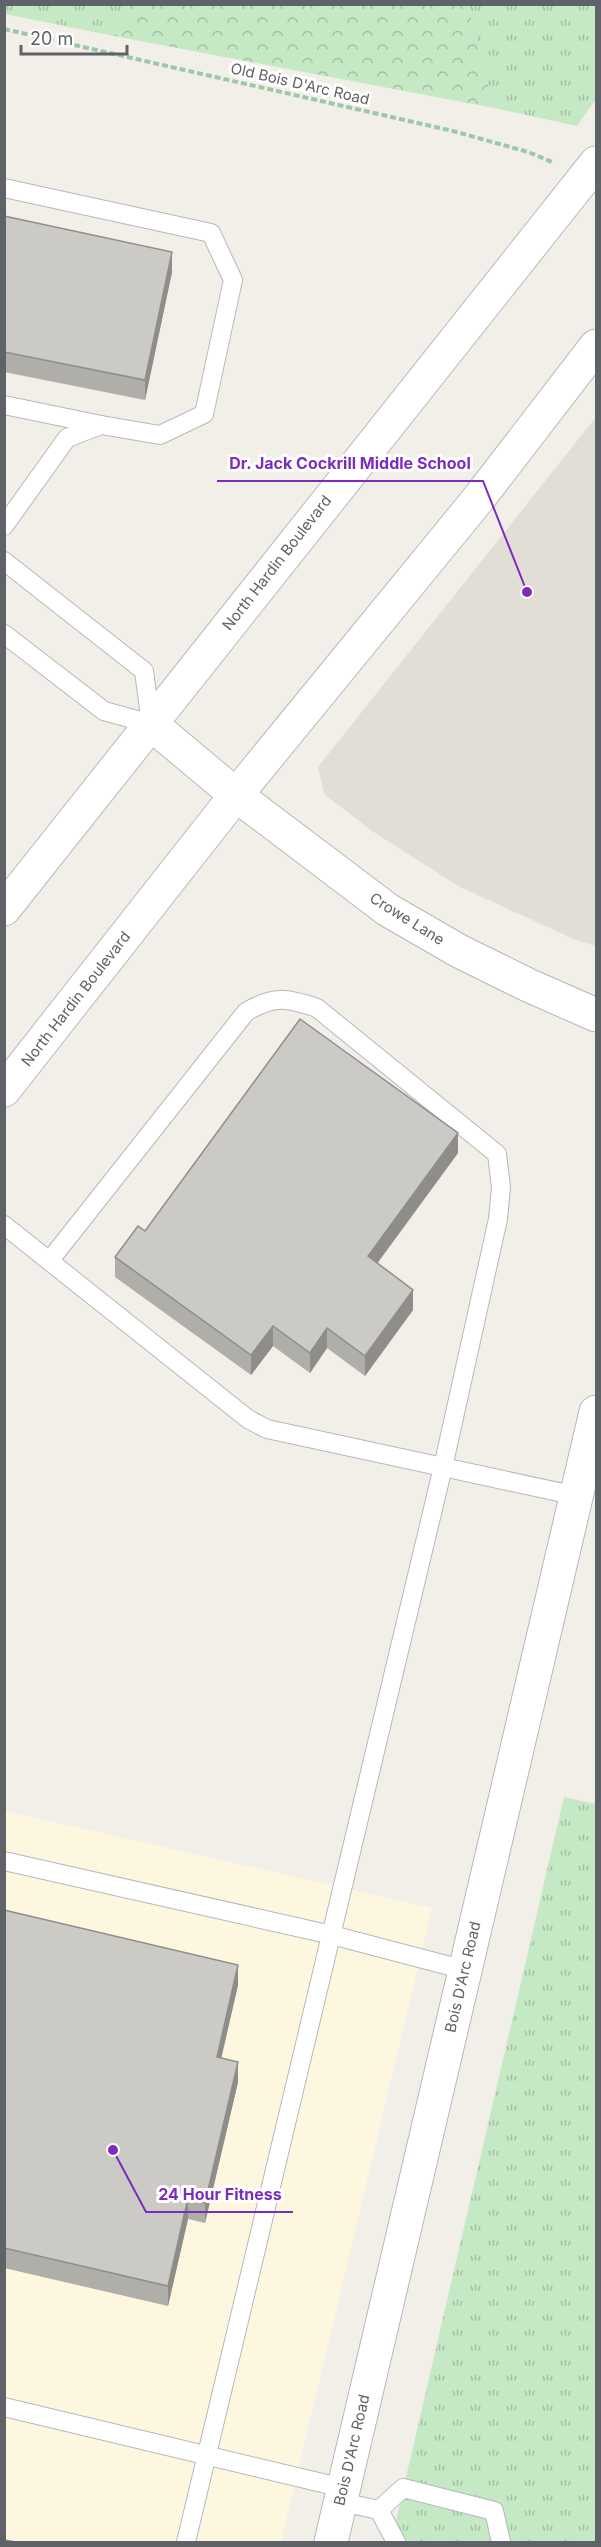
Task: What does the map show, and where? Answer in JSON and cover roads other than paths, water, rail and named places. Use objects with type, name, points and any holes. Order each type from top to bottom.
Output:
[{"type":"main road","name":"North Hardin Boulevard","points":[[4,909],[591,169]]},
{"type":"main road","name":"North Hardin Boulevard","points":[[4,1090],[236,795],[479,498],[597,346]]},
{"type":"main road","name":"Crowe Lane","points":[[151,724],[236,795],[388,910],[488,966],[597,1015]]},
{"type":"main road","name":"Bois D'Arc Road","points":[[331,2542],[465,1970],[587,1498],[597,1412]]},
{"type":"lane","points":[[4,188],[212,233],[234,280],[204,414],[160,435],[4,405]]},
{"type":"lane","points":[[4,526],[67,438],[101,425]]},
{"type":"lane","points":[[4,561],[144,671],[151,724],[104,711],[4,634]]},
{"type":"lane","points":[[50,1260],[246,1012],[264,1001],[294,1000],[317,1008],[497,1154],[501,1187],[498,1219],[443,1467],[186,2542]]},
{"type":"lane","points":[[4,1225],[248,1419],[267,1429],[587,1498]]},
{"type":"lane","points":[[4,1861],[332,1935],[465,1970]]},
{"type":"lane","points":[[4,2406],[207,2454],[342,2495],[379,2510],[396,2542]]},
{"type":"lane","points":[[379,2510],[403,2488],[494,2511],[501,2542]]},
{"type":"place","name":"Dr. Jack Cockrill Middle School","points":[[527,592]]},
{"type":"place","name":"24 Hour Fitness","points":[[113,2150]]}]
